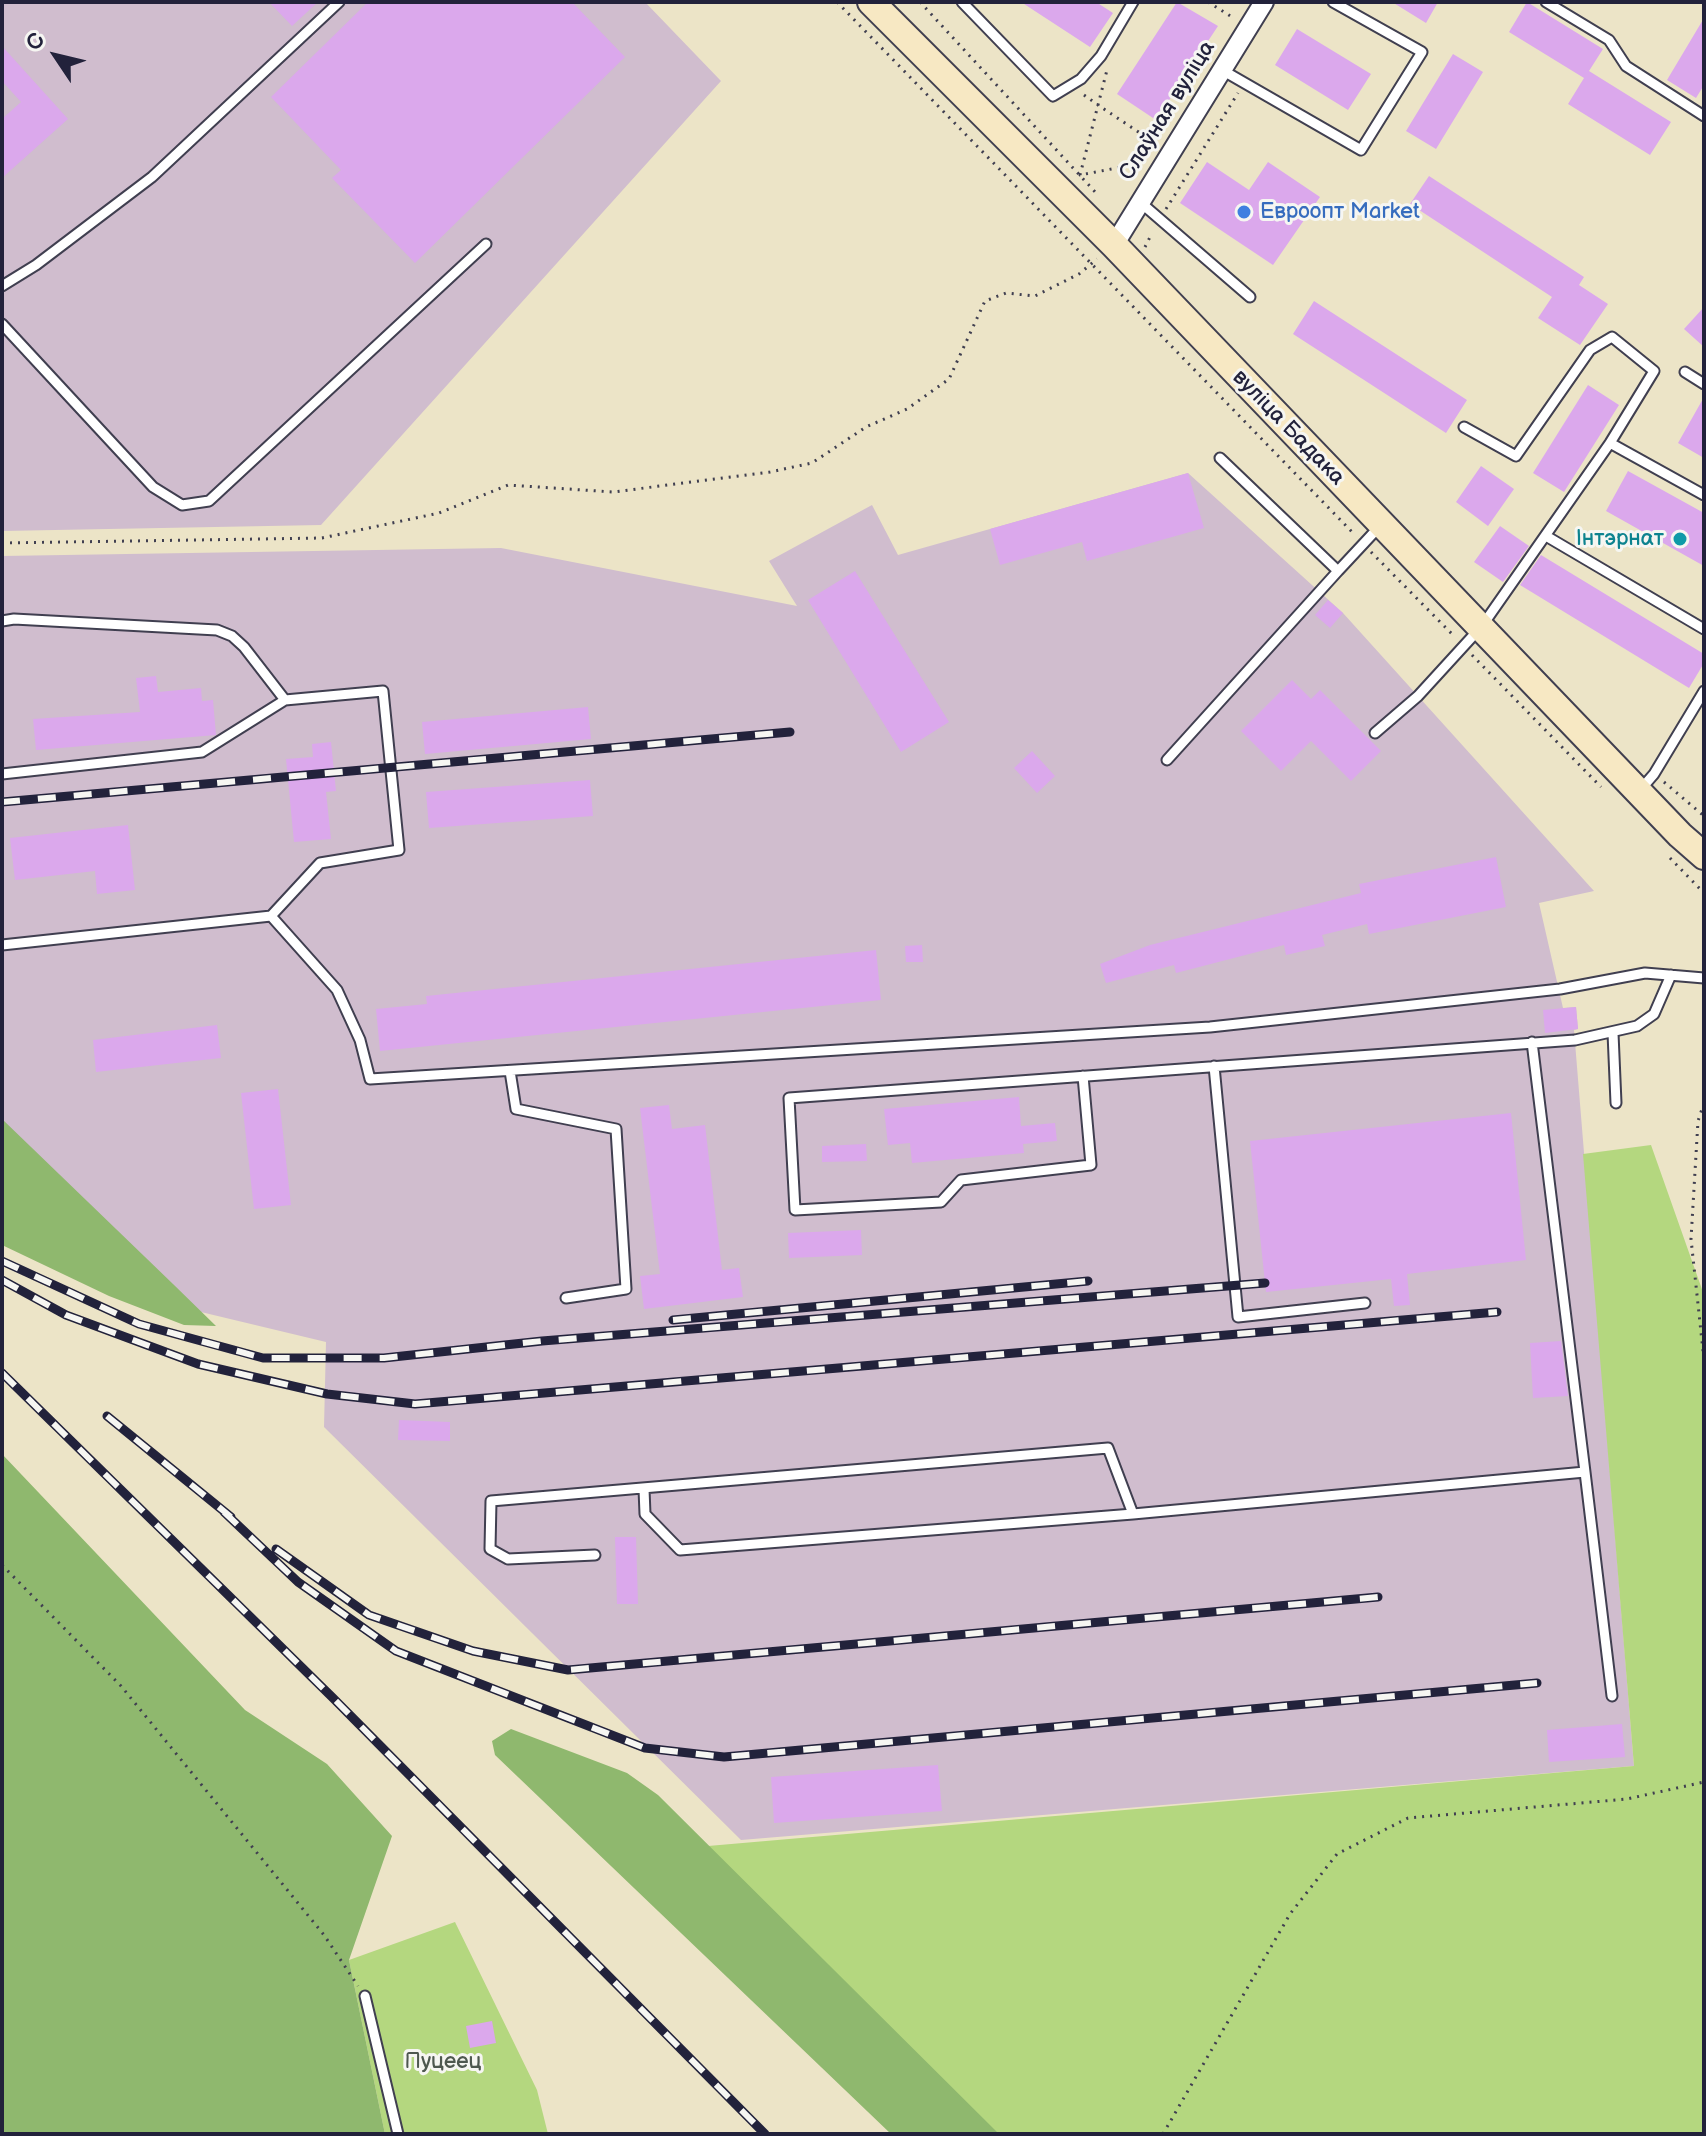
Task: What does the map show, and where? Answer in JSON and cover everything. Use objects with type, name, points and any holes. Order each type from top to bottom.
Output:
[{"type":"main road","name":"вуліца Бадака","points":[[872,3],[1114,245],[1704,856]]},
{"type":"street","name":"Слаўная вуліца","points":[[1114,245],[1264,2]]},
{"type":"lane","points":[[2,286],[36,265],[152,177],[339,2]]},
{"type":"lane","points":[[962,2],[1053,96],[1070,86],[1101,56],[1133,2]]},
{"type":"lane","points":[[1222,70],[1361,150],[1422,52],[1333,2]]},
{"type":"lane","points":[[1546,2],[1609,40],[1626,66],[1704,116]]},
{"type":"lane","points":[[1140,202],[1250,297]]},
{"type":"lane","points":[[2,324],[153,487],[182,505],[209,501],[486,244]]},
{"type":"lane","points":[[1375,733],[1418,696],[1482,626],[1610,443],[1654,371],[1612,337],[1590,350],[1516,456],[1464,427]]},
{"type":"lane","points":[[1685,372],[1704,384]]},
{"type":"lane","points":[[1610,443],[1704,495]]},
{"type":"lane","points":[[1220,458],[1338,571]]},
{"type":"lane","points":[[1167,760],[1382,524]]},
{"type":"lane","points":[[1546,536],[1704,629]]},
{"type":"lane","points":[[2,621],[14,619],[217,630],[232,636],[244,647],[285,700]]},
{"type":"lane","points":[[2,774],[202,752],[285,700],[383,691],[399,850],[320,863],[271,916],[2,945]]},
{"type":"lane","points":[[1638,791],[1654,774],[1704,691]]},
{"type":"lane","points":[[271,916],[337,990],[360,1040],[370,1079],[1210,1027],[1560,989],[1645,973],[1704,978]]},
{"type":"lane","points":[[1083,1076],[1091,1165],[961,1180],[941,1202],[795,1210],[789,1098],[1532,1042],[1613,1033],[1637,1026],[1654,1014],[1671,975]]},
{"type":"lane","points":[[1613,1033],[1616,1103]]},
{"type":"lane","points":[[1532,1042],[1612,1696]]},
{"type":"lane","points":[[1214,1066],[1238,1317],[1365,1303]]},
{"type":"lane","points":[[510,1071],[516,1109],[616,1129],[626,1289],[566,1298]]},
{"type":"lane","points":[[595,1555],[508,1559],[490,1549],[491,1501],[1108,1448],[1133,1514]]},
{"type":"lane","points":[[644,1489],[645,1514],[680,1550],[1133,1514],[1585,1472]]},
{"type":"lane","points":[[365,1996],[398,2134]]},
{"type":"path","points":[[837,2],[1606,792]]},
{"type":"path","points":[[1208,2],[1248,28]]},
{"type":"path","points":[[1070,86],[1098,105],[1152,141],[1138,164],[1080,175],[1098,105],[1109,62]]},
{"type":"path","points":[[1145,247],[1160,217],[1244,83]]},
{"type":"path","points":[[2,543],[322,538],[439,513],[508,485],[613,492],[770,472],[812,463],[866,427],[907,409],[949,379],[985,301],[1006,293],[1035,296],[1079,274],[1114,245]]},
{"type":"path","points":[[1660,848],[1704,893]]},
{"type":"path","points":[[1704,1103],[1698,1121],[1691,1239],[1704,1360]]},
{"type":"path","points":[[2,1565],[121,1686],[324,1935],[365,1996]]},
{"type":"path","points":[[1163,2134],[1290,1914],[1337,1854],[1408,1818],[1627,1799],[1704,1782]]},
{"type":"shaded area","points":[[2,2],[645,2],[721,81],[321,525],[2,531]]},
{"type":"shaded area","points":[[1188,473],[1343,613],[1594,891],[1539,903],[1563,1008],[1576,1007],[1578,1029],[1574,1030],[1634,1766],[741,1840],[324,1427],[326,1342],[176,1306],[2,1149],[2,556],[501,548],[797,606],[769,561],[872,505],[898,555]]},
{"type":"green space","points":[[2,1119],[216,1326],[184,1325],[109,1296],[2,1245]]},
{"type":"green space","points":[[1651,1145],[1704,1295],[1704,2134],[993,2134],[708,1846],[1634,1766],[1583,1154]]},
{"type":"green space","points":[[2,1454],[245,1710],[327,1764],[392,1836],[349,1960],[385,2134],[2,2134]]},
{"type":"green space","points":[[511,1729],[627,1773],[658,1795],[999,2134],[891,2134],[495,1755],[492,1741]]},
{"type":"green space","name":"Пуцеец","points":[[455,1922],[537,2090],[548,2134],[385,2134],[349,1960]]},
{"type":"building","points":[[269,2],[318,2],[292,26]]},
{"type":"building","points":[[368,2],[572,2],[625,57],[415,263],[332,178],[341,170],[271,97]]},
{"type":"building","points":[[1021,2],[1096,2],[1113,13],[1090,47]]},
{"type":"building","points":[[1177,2],[1218,26],[1156,120],[1117,94]]},
{"type":"building","points":[[1392,2],[1438,2],[1426,23]]},
{"type":"building","points":[[1527,2],[1603,49],[1589,71],[1671,122],[1650,155],[1568,104],[1584,78],[1509,32]]},
{"type":"building","points":[[1704,18],[1704,85],[1696,98],[1667,80]]},
{"type":"building","points":[[1297,29],[1371,74],[1348,110],[1275,65]]},
{"type":"building","points":[[2,46],[68,119],[2,178],[2,119],[21,102],[2,81]]},
{"type":"building","points":[[1453,54],[1483,72],[1436,149],[1406,131]]},
{"type":"building","name":"Евроопт Market","points":[[1207,162],[1249,190],[1268,162],[1320,197],[1273,265],[1180,203]]},
{"type":"building","points":[[1429,176],[1584,277],[1579,285],[1608,304],[1580,345],[1538,318],[1552,297],[1410,204]]},
{"type":"building","points":[[1314,301],[1467,400],[1446,433],[1293,334]]},
{"type":"building","points":[[1704,307],[1704,347],[1684,329]]},
{"type":"building","points":[[1588,385],[1619,405],[1564,492],[1533,473]]},
{"type":"building","points":[[1704,397],[1704,458],[1678,443]]},
{"type":"building","points":[[1481,466],[1514,489],[1488,526],[1456,502]]},
{"type":"building","name":"Інтэрнат","points":[[1628,471],[1704,513],[1704,566],[1606,511]]},
{"type":"building","points":[[1188,473],[1204,528],[1087,561],[1082,542],[1000,565],[990,529]]},
{"type":"building","points":[[1500,526],[1529,546],[1503,582],[1474,562]]},
{"type":"building","points":[[1541,555],[1704,654],[1704,663],[1689,688],[1520,585]]},
{"type":"building","points":[[855,571],[949,722],[901,752],[808,600]]},
{"type":"building","points":[[1328,600],[1343,613],[1330,628],[1315,615]]},
{"type":"building","points":[[156,676],[158,692],[201,688],[202,701],[213,700],[216,735],[36,750],[33,719],[140,712],[136,678]]},
{"type":"building","points":[[1292,680],[1311,699],[1320,690],[1381,751],[1351,781],[1311,741],[1281,771],[1241,731]]},
{"type":"building","points":[[588,707],[591,739],[425,754],[422,722]]},
{"type":"building","points":[[331,742],[336,791],[326,792],[331,839],[294,842],[286,759],[313,757],[312,744]]},
{"type":"building","points":[[1032,751],[1055,776],[1037,793],[1014,768]]},
{"type":"building","points":[[590,780],[593,816],[429,828],[426,792]]},
{"type":"building","points":[[128,825],[135,890],[97,894],[95,871],[15,880],[10,838]]},
{"type":"building","points":[[1496,857],[1506,907],[1369,934],[1367,924],[1322,935],[1325,946],[1286,955],[1284,945],[1176,973],[1174,965],[1106,983],[1100,964],[1150,945],[1361,893],[1359,884]]},
{"type":"building","points":[[922,945],[923,962],[906,962],[905,946]]},
{"type":"building","points":[[876,950],[881,1000],[380,1051],[376,1009],[427,1004],[426,996]]},
{"type":"building","points":[[1576,1007],[1578,1029],[1545,1033],[1543,1010]]},
{"type":"building","points":[[217,1025],[221,1058],[96,1072],[93,1040]]},
{"type":"building","points":[[278,1089],[291,1205],[254,1209],[241,1093]]},
{"type":"building","points":[[1019,1097],[1021,1126],[1055,1123],[1057,1141],[1023,1144],[1024,1153],[912,1163],[910,1143],[888,1145],[884,1109]]},
{"type":"building","points":[[669,1105],[672,1129],[705,1125],[722,1270],[739,1268],[743,1297],[644,1309],[640,1276],[660,1274],[640,1108]]},
{"type":"building","points":[[1511,1113],[1526,1260],[1407,1274],[1410,1305],[1394,1306],[1391,1279],[1266,1292],[1250,1141]]},
{"type":"building","points":[[866,1144],[867,1161],[822,1162],[822,1146]]},
{"type":"building","points":[[861,1230],[862,1255],[789,1258],[788,1233]]},
{"type":"building","points":[[1561,1341],[1568,1396],[1533,1398],[1530,1343]]},
{"type":"building","points":[[399,1420],[450,1422],[450,1441],[398,1440]]},
{"type":"building","points":[[615,1537],[636,1537],[638,1604],[617,1604]]},
{"type":"building","points":[[1622,1724],[1625,1757],[1549,1762],[1547,1730]]},
{"type":"building","points":[[938,1765],[942,1811],[774,1823],[771,1777]]},
{"type":"building","points":[[492,2021],[496,2043],[470,2048],[466,2026]]},
{"type":"railway","points":[[2,802],[790,732]]},
{"type":"railway","points":[[2,1261],[139,1324],[263,1358],[384,1358],[542,1341],[1265,1283]]},
{"type":"railway","points":[[2,1280],[66,1315],[198,1364],[327,1394],[415,1404],[1497,1312]]},
{"type":"railway","points":[[673,1320],[1088,1281]]},
{"type":"railway","points":[[2,1373],[333,1698],[765,2134]]},
{"type":"railway","points":[[107,1416],[231,1517]]},
{"type":"railway","points":[[224,1512],[298,1582],[396,1651],[645,1748],[724,1757],[1537,1683]]},
{"type":"railway","points":[[276,1549],[369,1615],[473,1651],[568,1670],[1378,1597]]},
{"type":"place","name":"Евроопт Market","points":[[1244,212]]},
{"type":"place","name":"Інтэрнат","points":[[1680,539]]}]
